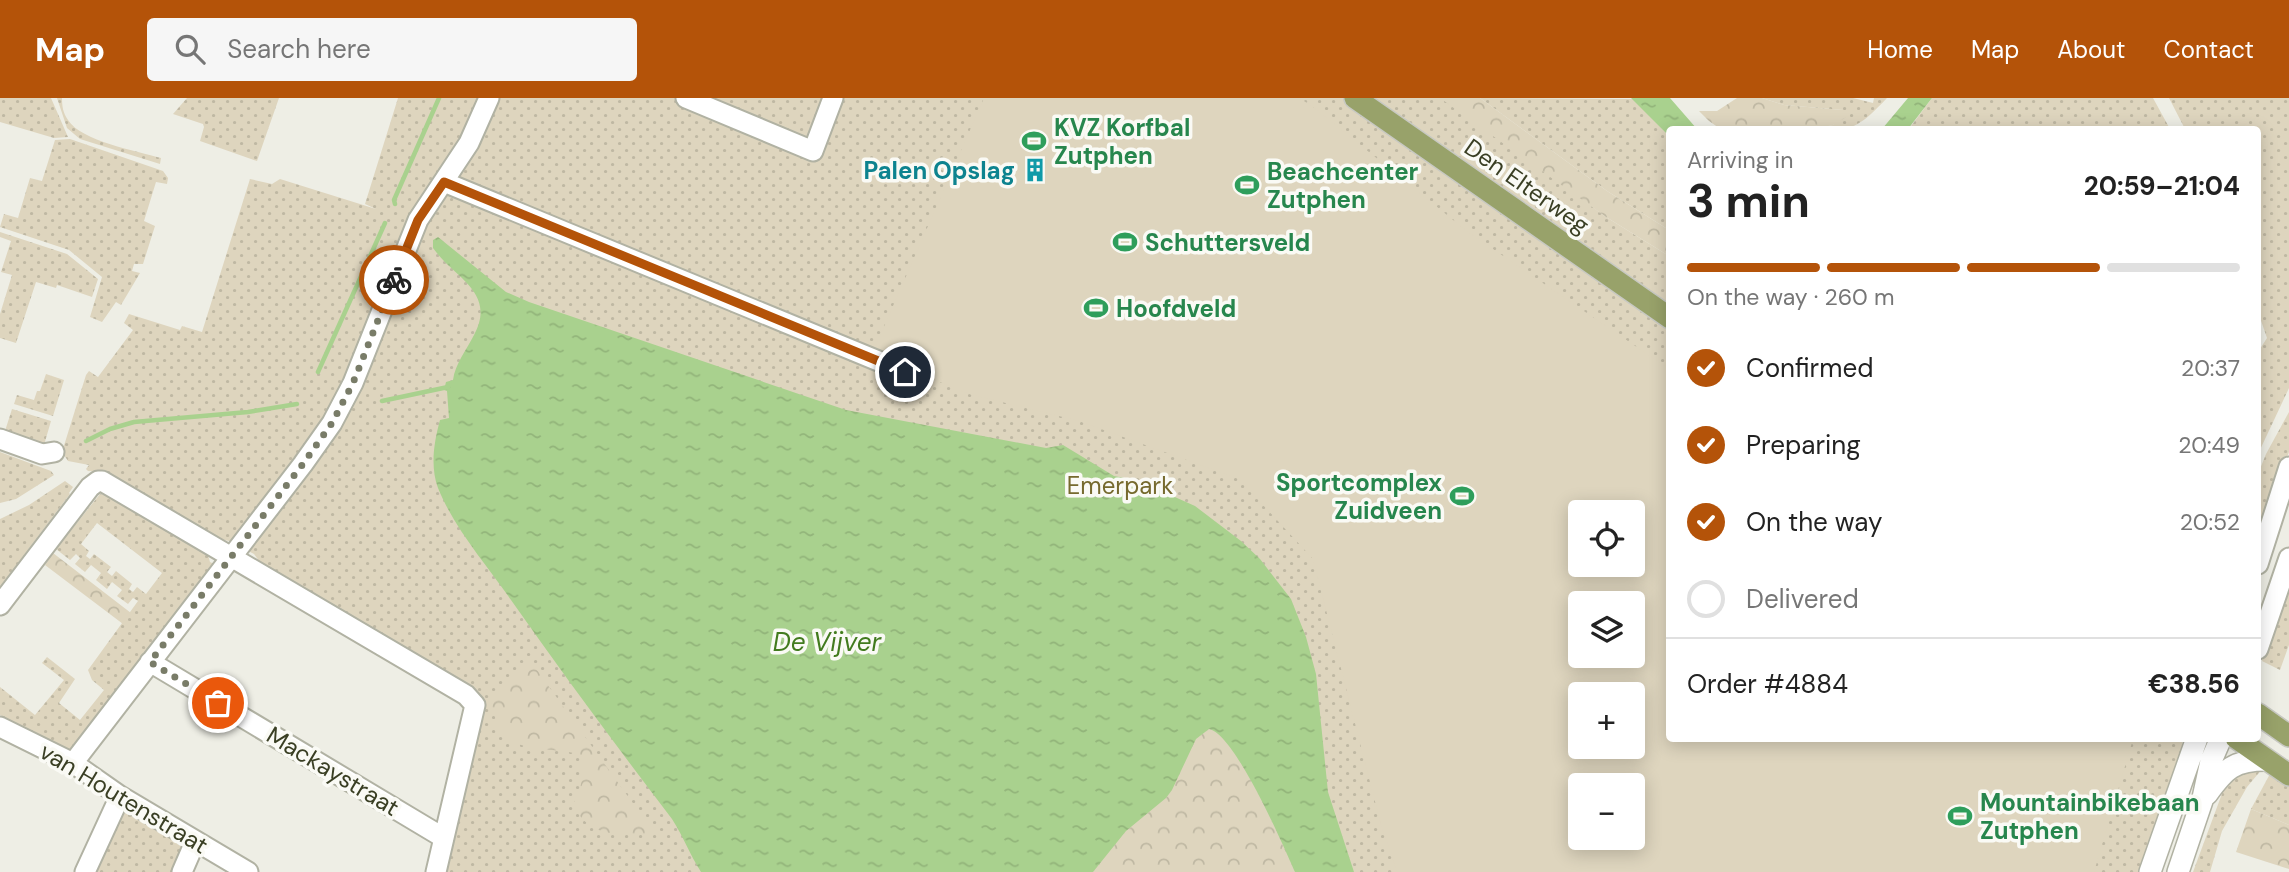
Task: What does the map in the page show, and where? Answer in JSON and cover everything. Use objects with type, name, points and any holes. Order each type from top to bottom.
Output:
[{"type":"main road","name":"Den Elterweg","points":[[1355,98],[1666,315]]},
{"type":"main road","points":[[2261,716],[2289,736]]},
{"type":"main road","points":[[2241,742],[2289,775]]},
{"type":"street","points":[[73,763],[303,464],[335,417],[353,383],[418,220],[469,144],[488,98]]},
{"type":"street","points":[[686,98],[813,151],[834,98]]},
{"type":"street","points":[[444,182],[922,379]]},
{"type":"street","points":[[0,439],[42,454],[54,452]]},
{"type":"street","points":[[2261,555],[2289,467]]},
{"type":"street","points":[[0,604],[90,487],[98,481],[110,483],[466,695],[475,705],[436,872]]},
{"type":"street","points":[[2261,640],[2289,558]]},
{"type":"street","name":"Mackaystraat","points":[[150,662],[444,838]]},
{"type":"street","name":"van Houtenstraat","points":[[0,727],[73,763],[120,796],[248,872]]},
{"type":"street","points":[[2150,872],[2196,742]]},
{"type":"street","points":[[2178,872],[2203,798],[2211,761],[2219,742]]},
{"type":"street","points":[[2203,798],[2223,772],[2235,764],[2266,760]]},
{"type":"street","points":[[85,872],[120,796]]},
{"type":"street","points":[[182,872],[195,842]]},
{"type":"green space","points":[[0,98],[51,98],[68,137],[54,138],[0,122]]},
{"type":"green space","points":[[57,98],[62,98],[68,120],[85,134],[161,158],[160,164],[80,139],[67,128]]},
{"type":"green space","points":[[187,98],[279,98],[257,161],[200,141],[203,124],[173,114]]},
{"type":"green space","name":"Emerpark","points":[[398,98],[1447,98],[1606,217],[1666,254],[1666,742],[2183,742],[2180,758],[2140,872],[444,872],[475,732],[480,694],[262,565],[254,554],[220,539],[103,472],[88,471],[86,469],[89,465],[68,461],[62,452],[86,375],[89,371],[98,377],[133,330],[124,323],[129,314],[180,330],[182,326],[202,332],[250,179],[272,184],[280,179],[376,209],[365,204]]},
{"type":"green space","name":"Sportcomplex Zuidveen","points":[[984,98],[1299,98],[1468,232],[1666,367],[1666,742],[2132,742],[2094,872],[1397,872],[1381,825],[1313,559],[1239,479],[1079,421],[969,394],[872,354]]},
{"type":"green space","points":[[1440,98],[1480,98],[1607,191],[1666,228],[1666,254],[1606,217]]},
{"type":"green space","points":[[1480,98],[1634,99],[1666,133],[1666,228],[1607,191]]},
{"type":"green space","points":[[1737,98],[1762,98],[1784,105],[1843,110],[1848,116],[1828,126],[1716,126],[1699,111],[1717,111]]},
{"type":"green space","points":[[1762,98],[1853,98],[1873,103],[1874,98],[1887,98],[1866,118],[1852,126],[1825,126],[1833,125],[1843,110],[1784,105]]},
{"type":"green space","points":[[1932,98],[2153,98],[2168,126],[1911,126]]},
{"type":"green space","points":[[2169,98],[2289,98],[2289,388],[2261,448],[2261,347],[2267,338],[2261,321],[2261,126],[2183,126]]},
{"type":"green space","points":[[70,139],[163,171],[168,178],[167,184],[156,182],[144,221],[155,226],[143,264],[134,264],[132,271],[140,273],[121,305],[116,302],[102,322],[90,317],[102,277],[69,250],[0,227],[4,214],[18,218],[30,178],[42,181],[55,140]]},
{"type":"green space","points":[[0,232],[67,254],[98,279],[92,297],[57,285],[56,288],[36,282],[16,343],[0,338],[0,314],[12,275],[1,272],[11,241],[0,237]]},
{"type":"green space","points":[[46,374],[64,380],[53,416],[14,404],[17,395],[34,400]]},
{"type":"green space","points":[[12,409],[51,421],[44,445],[5,431]]},
{"type":"green space","points":[[2289,412],[2289,452],[2261,530],[2261,466]]},
{"type":"green space","points":[[0,452],[51,471],[54,475],[16,499],[0,503]]},
{"type":"green space","points":[[65,481],[73,487],[70,494],[0,587],[0,519],[29,505]]},
{"type":"green space","points":[[100,494],[208,555],[210,562],[214,564],[72,749],[66,751],[0,715],[0,687],[35,715],[64,680],[42,663],[47,657],[75,679],[59,703],[80,720],[104,690],[92,680],[88,670],[138,601],[133,598],[128,604],[117,596],[122,590],[112,582],[107,589],[96,580],[101,573],[91,565],[85,572],[75,564],[80,558],[76,554],[70,560],[56,549]],"holes":[[[97,523],[162,573],[146,594],[137,587],[133,592],[129,589],[132,584],[116,571],[112,576],[107,572],[111,567],[94,554],[90,559],[86,556],[89,551],[81,544]]]},
{"type":"green space","points":[[53,553],[131,613],[123,624],[45,565]]},
{"type":"green space","points":[[2289,585],[2289,645],[2280,670],[2262,661]]},
{"type":"green space","points":[[529,659],[655,834],[608,833],[588,824],[573,805],[582,774],[578,754],[521,745],[502,732],[491,701],[504,681]]},
{"type":"green space","points":[[1209,729],[1220,735],[1245,769],[1295,872],[1093,872],[1126,831],[1166,798],[1196,739]]},
{"type":"green space","points":[[2263,768],[2247,787],[2222,831],[2210,872],[2193,872],[2230,772]]},
{"type":"green space","points":[[2271,772],[2289,786],[2289,825],[2251,809]]},
{"type":"green space","points":[[2251,809],[2289,825],[2289,869],[2236,852]]},
{"type":"green space","points":[[126,810],[185,841],[176,872],[95,872],[122,813]]},
{"type":"water","points":[[1631,98],[1670,98],[1694,126],[1666,126],[1666,133]]},
{"type":"water","points":[[1908,98],[1932,98],[1910,126],[1885,126]]},
{"type":"water","name":"De Vijver","points":[[438,237],[506,292],[529,302],[846,410],[1046,448],[1063,445],[1114,476],[1139,481],[1195,506],[1260,559],[1291,599],[1306,637],[1316,674],[1328,792],[1354,872],[1295,872],[1244,769],[1220,735],[1209,729],[1196,739],[1166,798],[1126,831],[1093,872],[701,872],[672,819],[471,546],[438,488],[434,471],[435,445],[440,420],[449,418],[447,391],[444,390],[446,382],[453,380],[459,362],[474,335],[480,320],[480,307],[477,296],[470,287],[433,248],[433,240]]},
{"type":"waterway","points":[[395,204],[394,200],[439,98]]},
{"type":"waterway","points":[[318,372],[385,223]]},
{"type":"waterway","points":[[382,401],[448,387]]},
{"type":"waterway","points":[[86,441],[110,429],[134,422],[248,412],[297,404]]},
{"type":"way so far","points":[[218,703],[150,662],[332,423],[353,383],[394,280]]},
{"type":"place","name":"KVZ Korfbal Zutphen","points":[[1034,141]]},
{"type":"place","name":"Palen Opslag","points":[[1035,170]]},
{"type":"place","name":"Beachcenter Zutphen","points":[[1247,185]]},
{"type":"place","name":"Schuttersveld","points":[[1125,242]]},
{"type":"place","name":"Hoofdveld","points":[[1096,308]]},
{"type":"place","name":"Sportcomplex Zuidveen","points":[[1462,496]]},
{"type":"place","name":"Mountainbikebaan Zutphen","points":[[1960,816]]},
{"type":"route","points":[[394,280],[418,220],[444,182],[905,372]]}]
